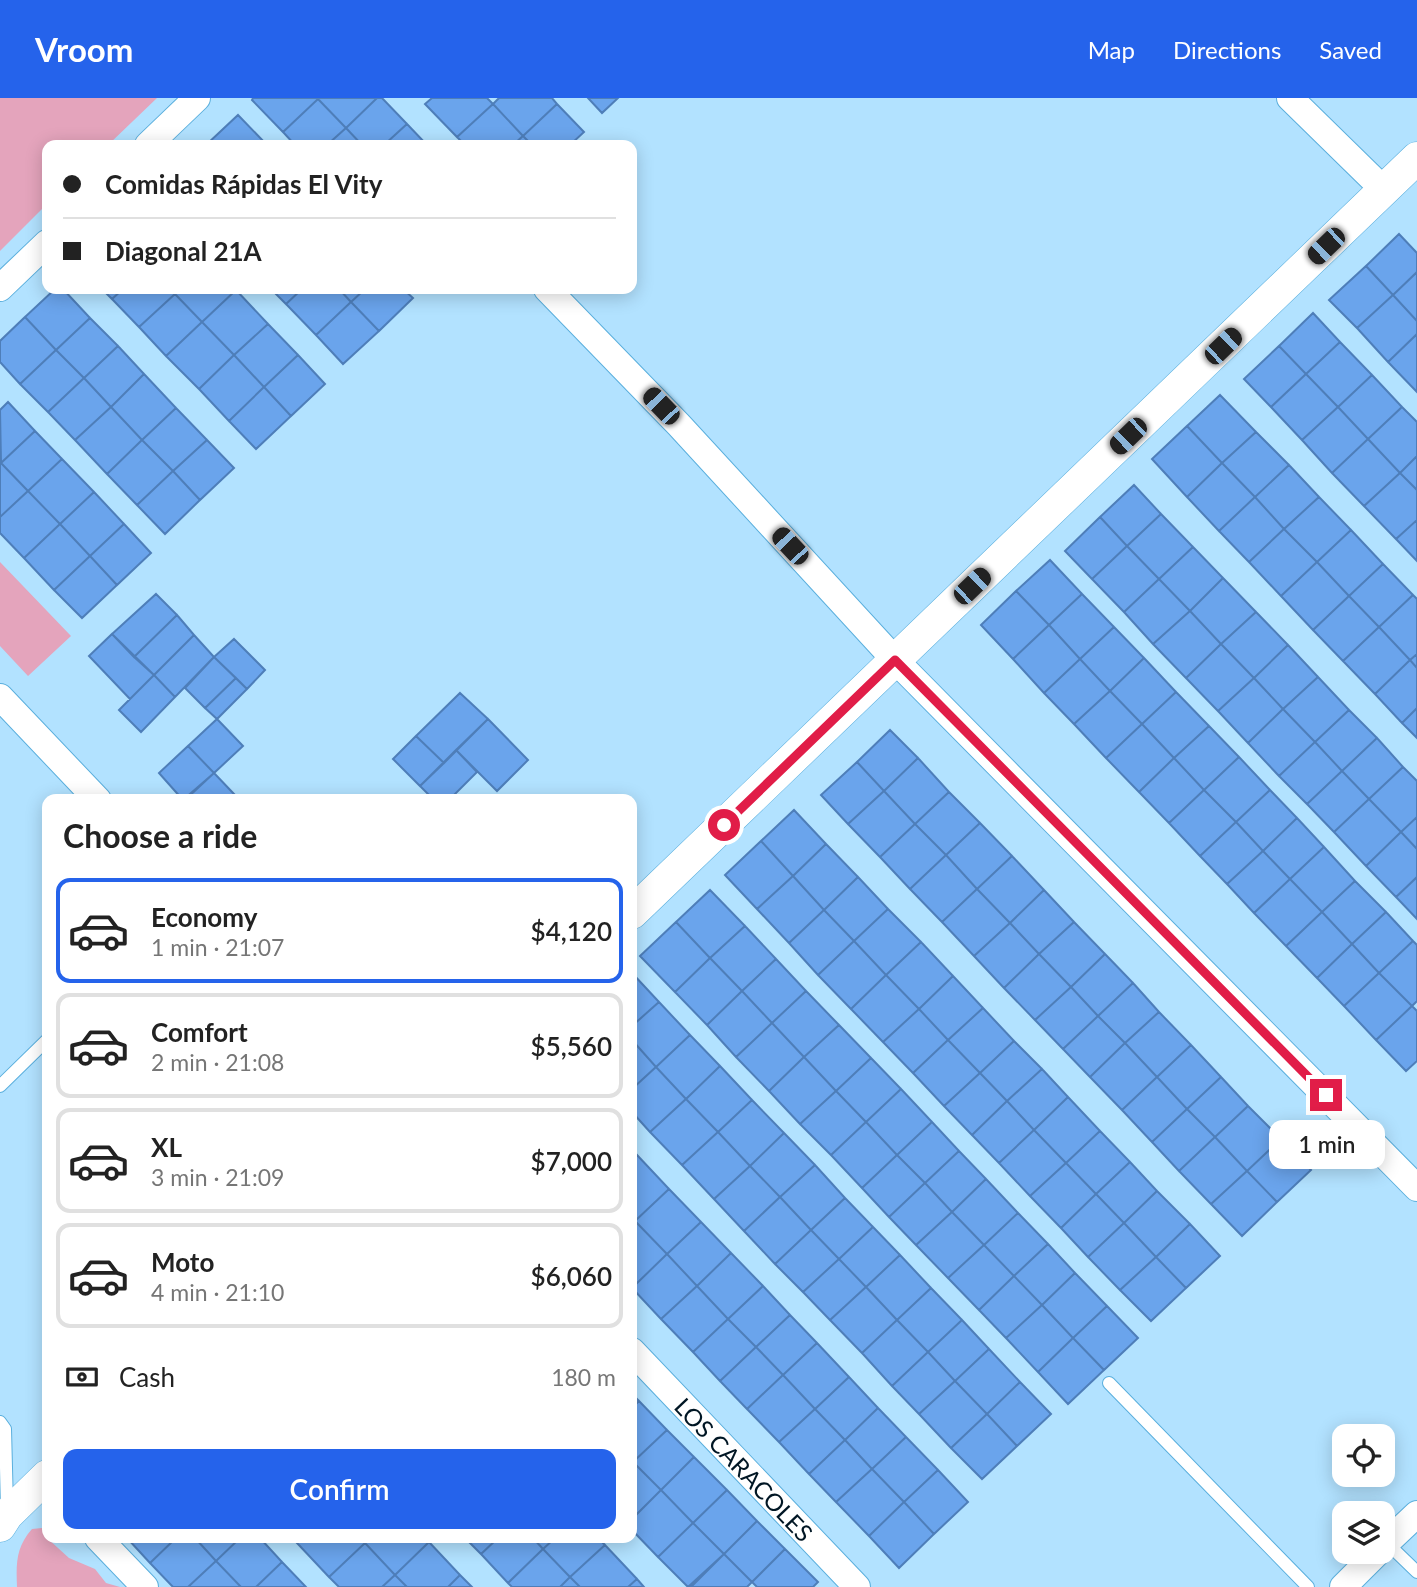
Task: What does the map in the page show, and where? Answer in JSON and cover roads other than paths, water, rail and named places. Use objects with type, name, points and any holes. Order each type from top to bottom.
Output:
[{"type":"street","points":[[153,140],[197,98]]},
{"type":"street","points":[[1290,98],[1384,190]]},
{"type":"street","points":[[637,908],[1417,158]]},
{"type":"street","points":[[1384,190],[1417,181]]},
{"type":"street","points":[[0,288],[42,248]]},
{"type":"street","points":[[552,294],[680,425],[895,660],[1417,1188]]},
{"type":"street","points":[[0,697],[92,794]]},
{"type":"street","name":"LOS CARACOLES","points":[[637,1356],[857,1587]]},
{"type":"street","points":[[4,1520],[42,1484]]},
{"type":"street","points":[[1395,1535],[1417,1514]]},
{"type":"street","points":[[102,1543],[145,1587]]},
{"type":"street","points":[[1343,1587],[1366,1564]]},
{"type":"lane","points":[[0,1086],[42,1045]]},
{"type":"lane","points":[[1110,1383],[1308,1587]]},
{"type":"lane","points":[[0,1422],[5,1429],[4,1520]]},
{"type":"lane","points":[[1395,1557],[1417,1572]]}]
